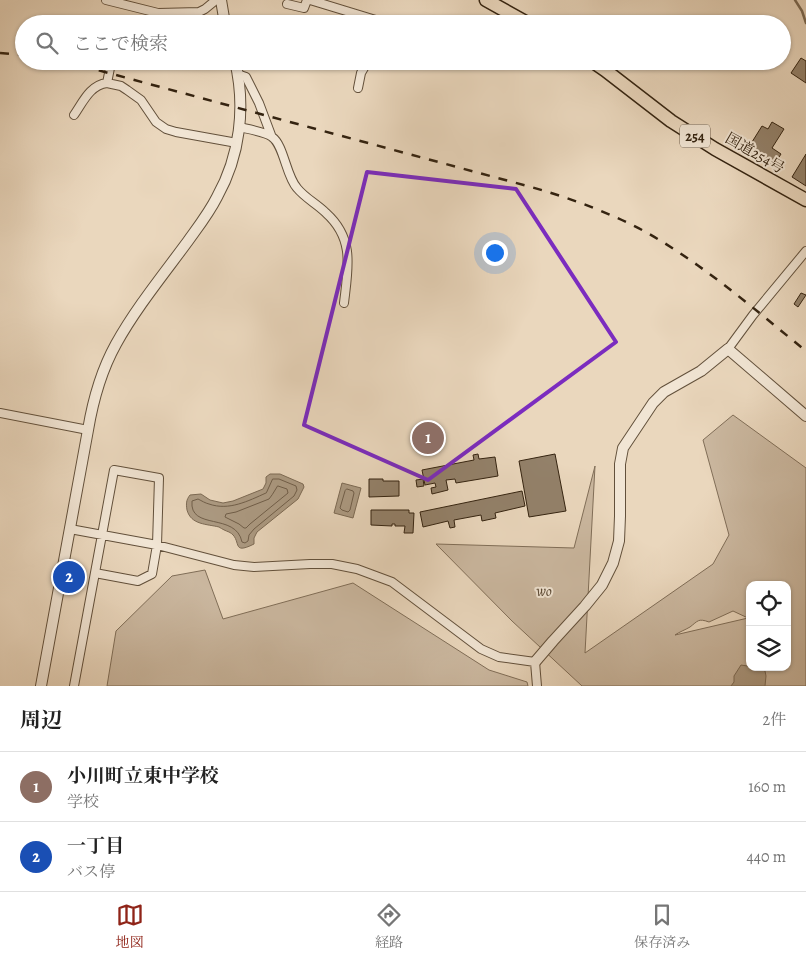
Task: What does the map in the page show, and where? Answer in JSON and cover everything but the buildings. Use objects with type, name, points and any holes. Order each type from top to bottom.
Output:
[{"type":"highway","points":[[490,1],[514,15]]},
{"type":"highway","name":"国道254号","points":[[605,70],[671,121],[715,149],[806,200]]},
{"type":"street","points":[[106,0],[128,3],[158,13],[199,12],[205,10],[216,0]]},
{"type":"street","points":[[221,0],[224,15]]},
{"type":"street","points":[[287,4],[304,8],[309,0],[338,4],[365,15]]},
{"type":"street","points":[[106,83],[109,70]]},
{"type":"street","points":[[41,686],[88,430],[99,384],[112,352],[126,327],[211,208],[222,188],[237,143],[239,127],[240,104],[236,70]]},
{"type":"street","points":[[358,88],[362,70]]},
{"type":"street","points":[[237,74],[246,78],[260,103],[271,136]]},
{"type":"street","points":[[74,114],[92,89],[99,84],[106,83],[120,86],[127,90],[145,105],[156,122],[166,128],[176,132],[237,143]]},
{"type":"street","points":[[239,127],[271,136],[278,142],[296,188],[328,214],[341,231],[347,245],[348,267],[344,303]]},
{"type":"street","points":[[537,686],[535,662],[602,586],[613,563],[619,541],[620,464],[623,448],[653,403],[664,392],[700,371],[728,349],[753,315],[806,251]]},
{"type":"street","points":[[728,349],[806,416]]},
{"type":"street","points":[[0,414],[88,430]]},
{"type":"street","points":[[74,686],[114,470],[158,478],[157,545],[152,574],[138,581],[95,573]]},
{"type":"street","points":[[70,528],[157,545],[234,565],[254,568],[332,564],[357,569],[392,582],[481,649],[499,657],[535,662]]},
{"type":"highlighted area","points":[[367,172],[516,189],[616,342],[428,480],[304,425]]},
{"type":"green space","name":"wo","points":[[733,415],[806,468],[806,686],[582,686],[512,621],[436,544],[574,548],[595,466],[585,653],[713,564],[729,535],[703,440]]},
{"type":"green space","points":[[205,570],[223,619],[353,583],[489,670],[527,682],[528,686],[107,686],[116,631],[172,576]]},
{"type":"water","points":[[270,474],[280,474],[303,484],[304,487],[298,499],[257,532],[254,544],[242,548],[239,547],[233,535],[229,532],[219,527],[196,521],[189,515],[186,504],[190,495],[201,494],[210,500],[223,503],[233,501],[263,489],[266,477]]},
{"type":"water","points":[[342,483],[361,488],[353,518],[334,513]]},
{"type":"water","points":[[741,665],[746,666],[746,671],[765,671],[765,686],[731,686],[734,682],[734,676]]},
{"type":"waterway","points":[[795,0],[802,11],[806,23]]},
{"type":"railway","points":[[0,53],[15,54]]},
{"type":"railway","points":[[97,70],[531,187],[589,206],[644,231],[687,258],[728,288],[806,351]]},
{"type":"place","name":"小川町立東中学校","points":[[428,438]]},
{"type":"place","name":"一丁目","points":[[69,577]]}]
